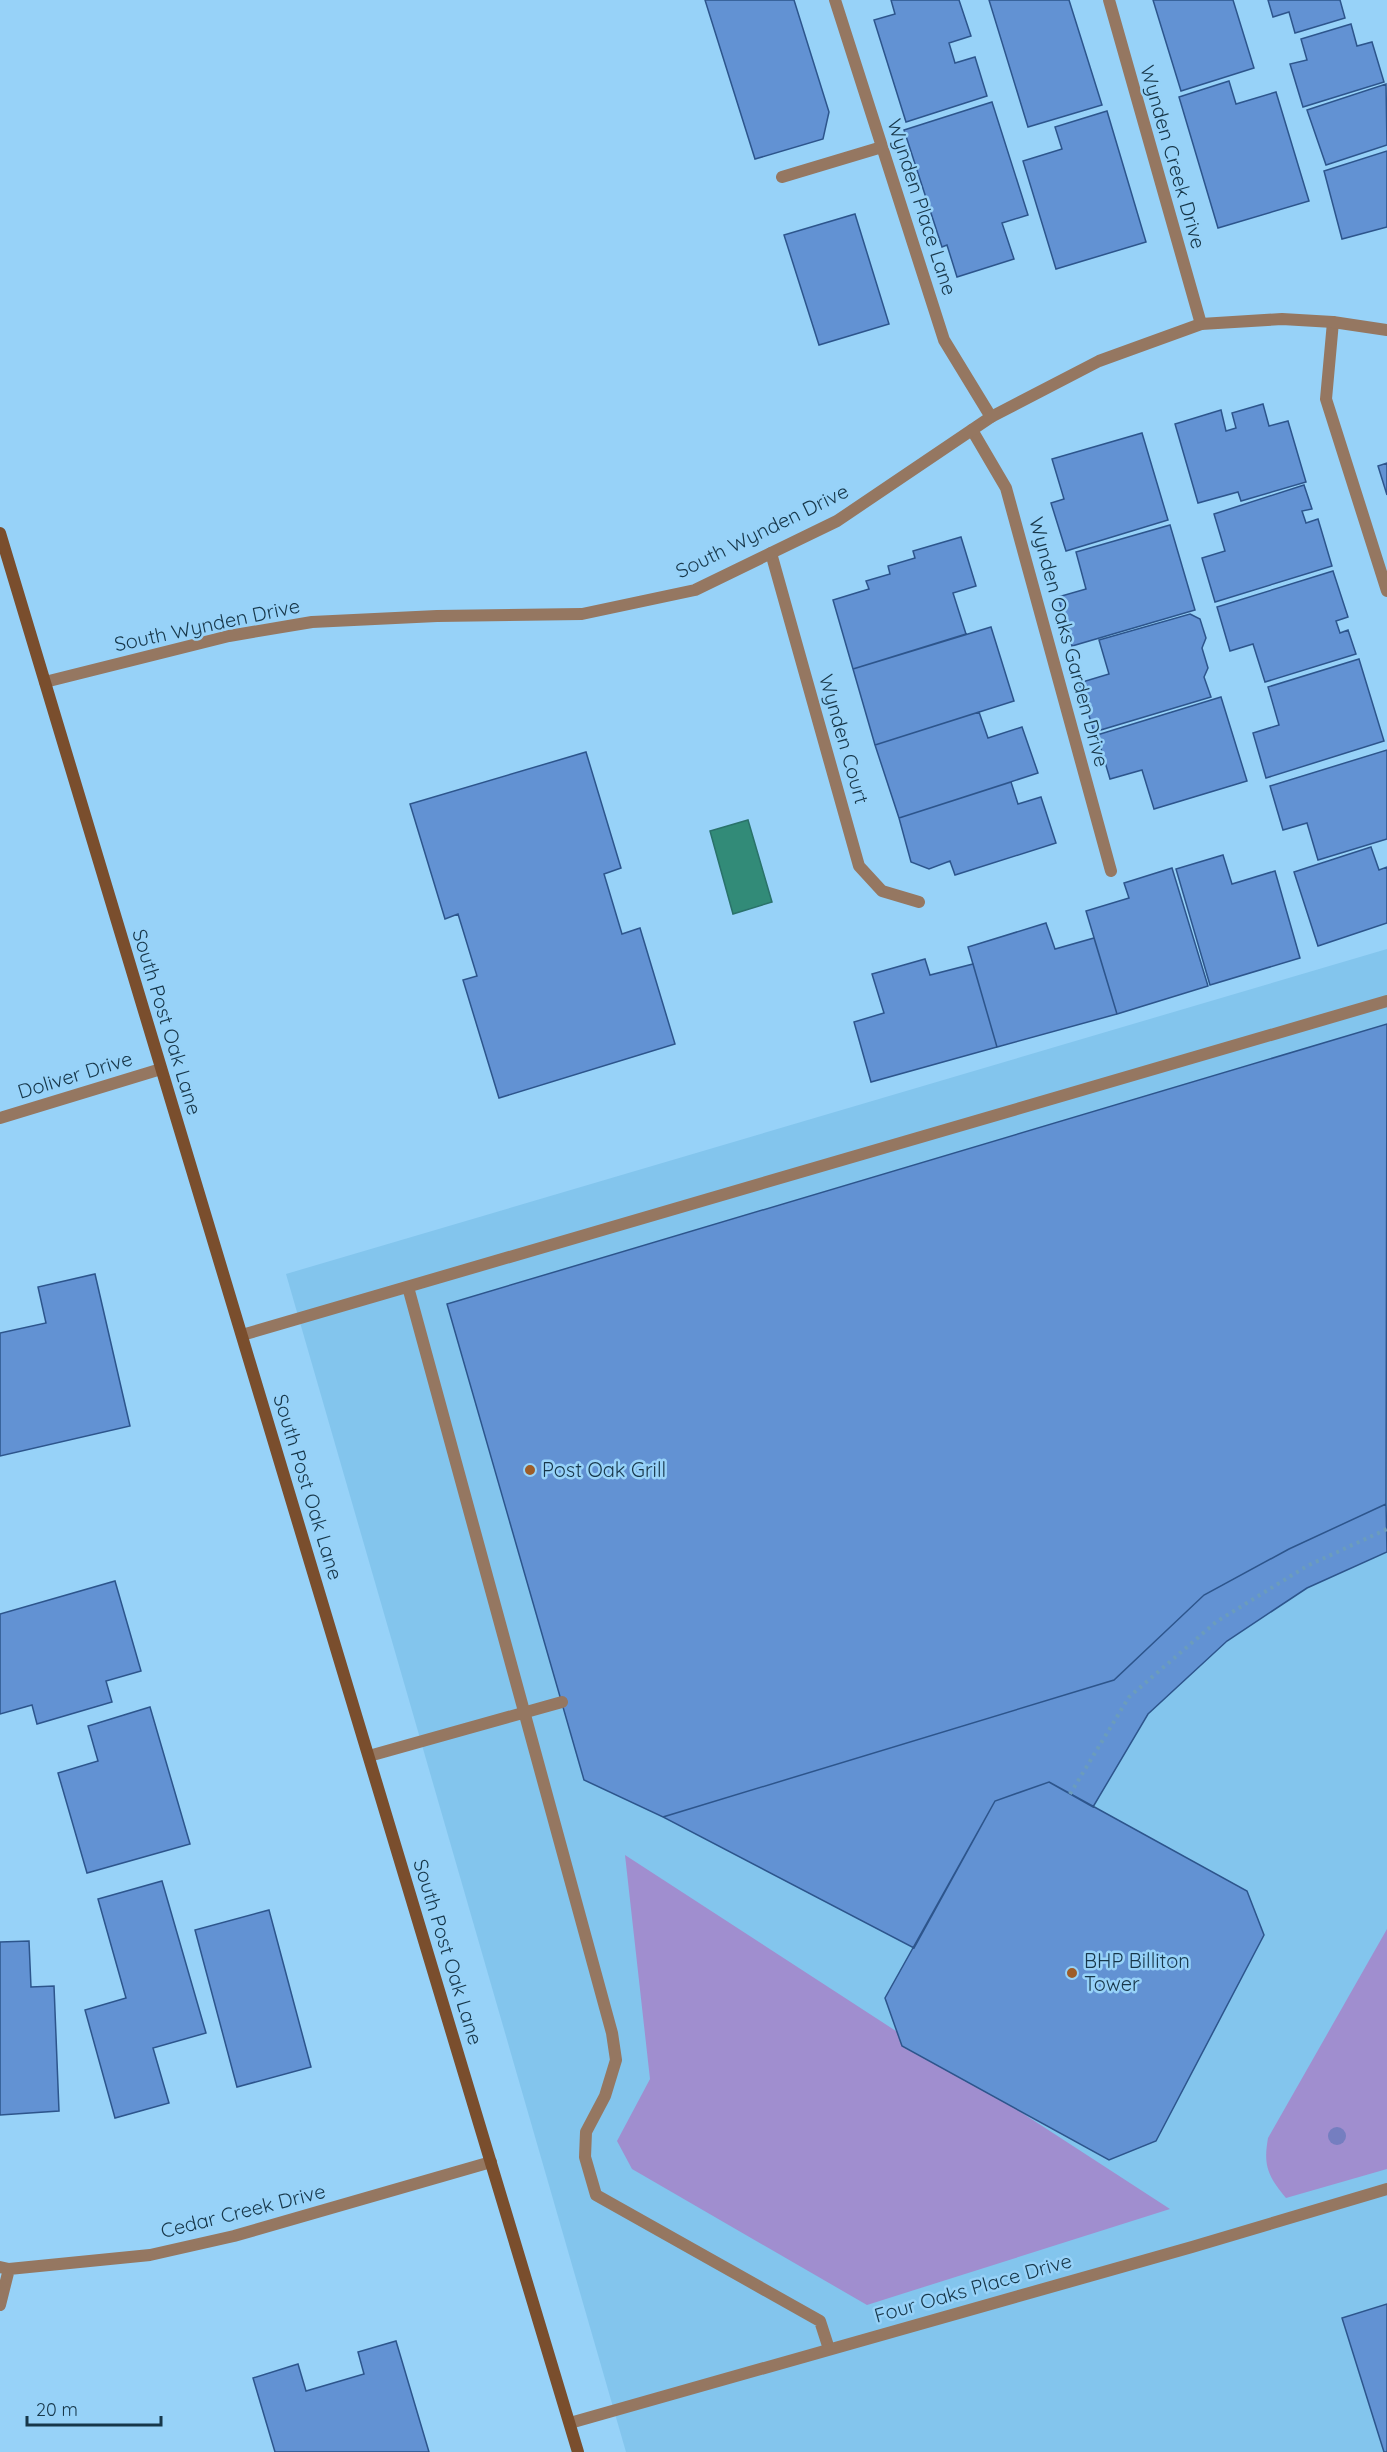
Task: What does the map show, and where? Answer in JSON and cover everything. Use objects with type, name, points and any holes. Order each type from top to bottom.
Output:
[{"type":"main road","name":"South Post Oak Lane","points":[[0,533],[578,2452]]},
{"type":"street","name":"Wynden Place Lane","points":[[835,0],[944,340],[992,417]]},
{"type":"street","name":"Wynden Creek Drive","points":[[1109,0],[1201,324]]},
{"type":"street","points":[[782,177],[882,147]]},
{"type":"street","name":"South Wynden Drive","points":[[45,682],[229,636],[312,622],[437,616],[591,613],[695,590],[837,521],[992,417],[1099,361],[1201,324],[1281,319],[1333,322],[1387,330]]},
{"type":"street","points":[[1333,322],[1326,399],[1387,591]]},
{"type":"street","name":"Wynden Oaks Garden Drive","points":[[972,430],[1006,488],[1111,871]]},
{"type":"street","name":"Wynden Court","points":[[771,553],[859,866],[882,891],[919,902]]},
{"type":"street","points":[[242,1335],[1387,1000]]},
{"type":"street","name":"Doliver Drive","points":[[0,1118],[161,1069]]},
{"type":"street","points":[[408,1287],[604,2002],[616,2060],[604,2096],[586,2133],[585,2157],[596,2195],[820,2321],[829,2349]]},
{"type":"street","points":[[369,1756],[562,1702]]},
{"type":"street","name":"Cedar Creek Drive","points":[[4,2268],[150,2255],[213,2241],[491,2162]]},
{"type":"street","name":"Four Oaks Place Drive","points":[[570,2423],[1192,2247],[1387,2188]]},
{"type":"street","points":[[0,2305],[4,2268]]},
{"type":"path","points":[[1070,1794],[1129,1697],[1216,1622],[1307,1566],[1387,1528]]},
{"type":"shaded area","points":[[748,820],[772,902],[733,914],[710,831]]},
{"type":"shaded area","points":[[1387,949],[1387,2452],[626,2452],[286,1274]]},
{"type":"shaded area","points":[[625,1855],[1170,2209],[867,2305],[632,2169],[617,2141],[650,2079]]},
{"type":"shaded area","points":[[1387,1929],[1387,2169],[1286,2198],[1268,2170],[1266,2156],[1268,2138]]},
{"type":"building","points":[[705,0],[794,0],[829,112],[823,139],[755,159]]},
{"type":"building","points":[[891,0],[959,0],[971,36],[949,43],[955,63],[975,57],[987,96],[906,122],[874,20],[895,14]]},
{"type":"building","points":[[989,0],[1069,0],[1102,105],[1028,127]]},
{"type":"building","points":[[1153,0],[1233,0],[1254,68],[1181,91]]},
{"type":"building","points":[[1268,0],[1340,0],[1345,18],[1295,33],[1289,12],[1273,17]]},
{"type":"building","points":[[1351,24],[1357,46],[1372,42],[1384,82],[1303,107],[1290,64],[1307,60],[1301,39]]},
{"type":"building","points":[[1229,81],[1236,104],[1276,92],[1309,201],[1218,228],[1179,97]]},
{"type":"building","points":[[1386,84],[1387,145],[1326,165],[1307,110]]},
{"type":"building","points":[[992,102],[1028,215],[1002,223],[1014,259],[957,277],[947,245],[942,247],[904,130]]},
{"type":"building","points":[[1107,111],[1146,242],[1056,269],[1023,161],[1062,149],[1055,127]]},
{"type":"building","points":[[1387,151],[1387,227],[1342,239],[1324,171]]},
{"type":"building","points":[[855,214],[889,324],[819,345],[784,235]]},
{"type":"building","points":[[1263,404],[1269,426],[1288,421],[1306,482],[1241,501],[1238,492],[1198,503],[1175,424],[1221,410],[1226,431],[1236,428],[1232,413]]},
{"type":"building","points":[[1142,433],[1168,520],[1066,551],[1051,503],[1064,499],[1052,459]]},
{"type":"building","points":[[1387,463],[1387,495],[1378,466]]},
{"type":"building","points":[[1304,485],[1312,509],[1302,511],[1306,523],[1318,519],[1332,566],[1215,602],[1202,558],[1225,551],[1214,514]]},
{"type":"building","points":[[1170,525],[1195,610],[1072,646],[1058,597],[1086,589],[1076,552]]},
{"type":"building","points":[[961,537],[976,586],[953,593],[966,634],[853,669],[833,600],[869,589],[866,581],[890,574],[888,566],[915,558],[913,551]]},
{"type":"building","points":[[1333,571],[1348,617],[1336,621],[1340,633],[1348,630],[1356,654],[1265,682],[1253,644],[1230,651],[1217,607]]},
{"type":"building","points":[[1190,614],[1200,619],[1206,638],[1202,648],[1208,668],[1204,677],[1211,697],[1094,732],[1079,683],[1109,674],[1099,640]]},
{"type":"building","points":[[991,627],[1014,701],[875,745],[853,669]]},
{"type":"building","points":[[1359,659],[1384,741],[1266,778],[1253,733],[1279,725],[1268,687]]},
{"type":"building","points":[[1221,697],[1247,781],[1154,809],[1142,770],[1110,779],[1097,735]]},
{"type":"building","points":[[979,712],[988,738],[1022,727],[1038,773],[899,818],[875,745]]},
{"type":"building","points":[[1387,750],[1387,839],[1318,860],[1307,823],[1283,830],[1270,786]]},
{"type":"building","points":[[586,752],[621,868],[604,874],[622,934],[640,928],[675,1044],[499,1098],[463,980],[477,976],[458,914],[445,919],[410,804]]},
{"type":"building","points":[[1011,782],[1018,804],[1041,797],[1056,843],[955,875],[950,861],[929,869],[911,862],[899,818]]},
{"type":"building","points":[[1371,847],[1379,870],[1387,867],[1387,923],[1318,946],[1294,872]]},
{"type":"building","points":[[1223,855],[1232,884],[1275,871],[1300,958],[1210,985],[1176,869]]},
{"type":"building","points":[[1172,868],[1208,986],[1117,1014],[1086,911],[1129,898],[1124,883]]},
{"type":"building","points":[[1046,923],[1055,949],[1094,938],[1117,1014],[997,1047],[968,947]]},
{"type":"building","points":[[925,959],[930,975],[973,964],[997,1047],[871,1082],[854,1022],[884,1013],[872,974]]},
{"type":"building","points":[[1387,1024],[1386,1504],[1289,1549],[1204,1595],[1114,1680],[663,1817],[584,1780],[447,1304]]},
{"type":"building","points":[[95,1274],[130,1426],[0,1456],[0,1333],[46,1323],[38,1287]]},
{"type":"building","points":[[1386,1504],[1387,1552],[1307,1588],[1227,1641],[1148,1714],[1093,1807],[1049,1782],[995,1801],[914,1948],[663,1817],[1114,1680],[1204,1595],[1289,1549]]},
{"type":"building","points":[[115,1581],[141,1671],[106,1681],[112,1702],[37,1724],[32,1705],[0,1714],[0,1614]]},
{"type":"building","points":[[150,1707],[190,1844],[87,1873],[58,1773],[98,1761],[88,1726]]},
{"type":"building","name":"BHP Billiton Tower","points":[[1049,1782],[1247,1891],[1264,1935],[1156,2141],[1109,2160],[902,2046],[885,1998],[995,1801]]},
{"type":"building","points":[[162,1881],[206,2033],[153,2048],[169,2103],[115,2118],[85,2010],[126,1998],[98,1899]]},
{"type":"building","points":[[269,1910],[311,2067],[237,2087],[195,1930]]},
{"type":"building","points":[[29,1941],[31,1987],[54,1986],[59,2111],[0,2115],[0,1942]]},
{"type":"building","points":[[1387,2304],[1387,2452],[1384,2452],[1342,2318]]},
{"type":"building","points":[[396,2341],[429,2452],[275,2452],[253,2378],[298,2364],[306,2391],[364,2374],[358,2352]]},
{"type":"place","name":"Post Oak Grill","points":[[530,1470]]},
{"type":"place","name":"BHP Billiton Tower","points":[[1072,1973]]}]
